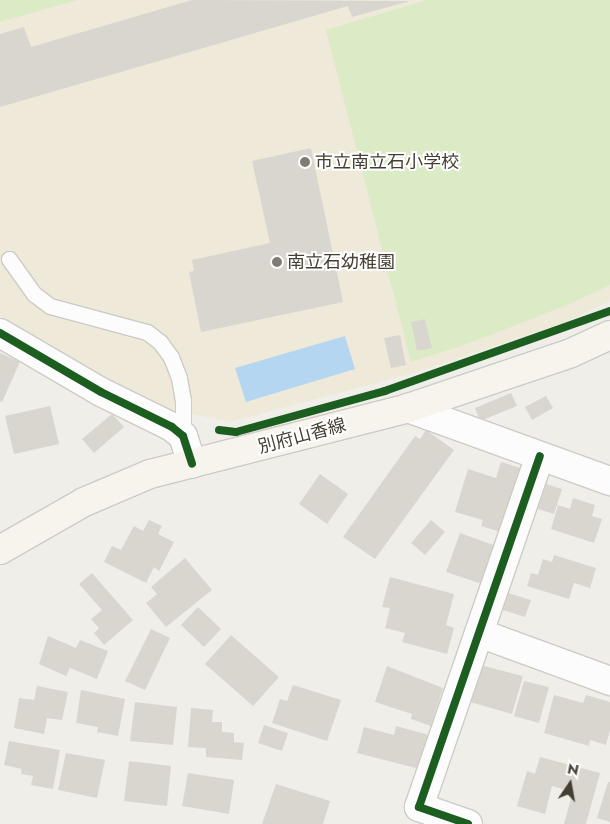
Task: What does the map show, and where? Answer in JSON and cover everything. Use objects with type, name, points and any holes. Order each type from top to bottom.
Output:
[{"type":"main road","name":"別府山香線","points":[[0,550],[92,498],[150,474],[408,408],[530,368],[610,335]]},
{"type":"street","points":[[0,333],[81,381],[183,436],[192,464]]},
{"type":"street","points":[[408,408],[610,481]]},
{"type":"street","points":[[468,824],[419,807],[540,456]]},
{"type":"street","points":[[479,634],[610,680]]},
{"type":"lane","points":[[9,259],[29,288],[50,306],[147,332],[160,342],[171,357],[179,378],[183,400],[183,436]]},
{"type":"shaded area","name":"市立南立石小学校","points":[[78,0],[610,0],[610,301],[566,322],[414,373],[230,422],[177,411],[115,385],[0,321],[0,22]]},
{"type":"green space","points":[[0,0],[78,0],[0,22]]},
{"type":"green space","points":[[427,0],[610,0],[610,285],[569,304],[467,344],[411,362],[326,30]]},
{"type":"water","points":[[345,336],[355,369],[246,402],[235,368]]},
{"type":"building","points":[[192,0],[410,1],[352,17],[348,6],[0,107],[0,34],[24,27],[31,47]]},
{"type":"building","points":[[311,148],[343,302],[201,332],[189,272],[194,271],[192,260],[270,243],[252,161]]},
{"type":"building","points":[[425,319],[432,348],[417,351],[411,322]]},
{"type":"building","points":[[400,335],[406,365],[391,368],[384,338]]},
{"type":"building","points":[[0,353],[20,362],[2,402],[0,401]]},
{"type":"building","points":[[511,393],[517,406],[480,421],[475,408]]},
{"type":"building","points":[[546,396],[553,408],[532,420],[525,407]]},
{"type":"building","points":[[50,406],[59,444],[14,454],[5,416]]},
{"type":"building","points":[[112,414],[124,427],[94,453],[82,439]]},
{"type":"building","points":[[426,430],[454,450],[375,559],[343,537],[415,436],[420,439]]},
{"type":"building","points":[[501,462],[524,469],[504,533],[481,526],[483,520],[455,512],[468,469],[496,478]]},
{"type":"building","points":[[320,474],[348,494],[327,524],[299,504]]},
{"type":"building","points":[[546,484],[562,489],[554,514],[538,509]]},
{"type":"building","points":[[573,498],[595,505],[592,516],[602,519],[594,543],[551,529],[558,505],[570,509]]},
{"type":"building","points":[[149,520],[162,526],[158,534],[174,542],[159,571],[154,567],[146,583],[104,562],[112,546],[121,550],[134,526],[143,531]]},
{"type":"building","points":[[431,520],[445,532],[425,555],[411,543]]},
{"type":"building","points":[[460,533],[496,546],[482,584],[446,572]]},
{"type":"building","points":[[554,555],[596,568],[590,588],[574,583],[569,599],[527,586],[531,573],[538,575],[543,559],[552,562]]},
{"type":"building","points":[[185,558],[212,590],[166,627],[146,603],[157,594],[151,587]]},
{"type":"building","points":[[92,573],[133,620],[104,645],[94,633],[99,628],[91,619],[102,610],[79,584]]},
{"type":"building","points":[[390,577],[454,594],[446,625],[454,628],[447,654],[402,642],[405,633],[385,628],[390,608],[382,607]]},
{"type":"building","points":[[505,592],[531,600],[525,617],[500,609]]},
{"type":"building","points":[[198,607],[221,629],[204,647],[181,625]]},
{"type":"building","points":[[151,629],[170,638],[145,690],[125,681]]},
{"type":"building","points":[[231,635],[279,677],[253,706],[205,664]]},
{"type":"building","points":[[48,636],[76,648],[80,640],[108,651],[97,679],[70,668],[66,676],[39,664]]},
{"type":"building","points":[[480,665],[523,676],[512,714],[470,702]]},
{"type":"building","points":[[387,666],[443,688],[431,726],[411,719],[412,714],[375,702]]},
{"type":"building","points":[[524,681],[549,687],[539,723],[514,716]]},
{"type":"building","points":[[293,685],[341,700],[327,741],[272,723],[280,699],[287,701]]},
{"type":"building","points":[[37,686],[68,692],[62,720],[47,718],[44,734],[14,728],[19,698],[34,700]]},
{"type":"building","points":[[81,690],[125,699],[118,736],[97,732],[98,727],[76,723]]},
{"type":"building","points":[[554,695],[583,703],[586,695],[610,702],[610,730],[606,745],[590,740],[589,746],[544,733]]},
{"type":"building","points":[[135,702],[177,707],[173,745],[130,741]]},
{"type":"building","points":[[191,708],[213,710],[212,722],[222,722],[222,732],[234,733],[234,742],[244,743],[242,760],[206,757],[206,748],[188,747]]},
{"type":"building","points":[[264,725],[288,733],[282,751],[258,743]]},
{"type":"building","points":[[396,726],[429,735],[420,769],[357,753],[364,727],[394,735]]},
{"type":"building","points":[[9,741],[60,750],[53,789],[31,785],[33,776],[21,774],[22,769],[4,765]]},
{"type":"building","points":[[66,753],[105,760],[97,798],[58,790]]},
{"type":"building","points":[[540,757],[600,773],[586,824],[564,824],[573,792],[552,786],[545,814],[517,806],[527,771],[535,774]]},
{"type":"building","points":[[129,761],[171,766],[167,806],[124,801]]},
{"type":"building","points":[[188,773],[234,780],[229,814],[182,806]]},
{"type":"building","points":[[608,782],[610,782],[610,822],[597,818]]},
{"type":"building","points":[[276,784],[330,801],[323,824],[262,824]]},
{"type":"cycle path","points":[[219,430],[236,432],[385,391],[610,311]]},
{"type":"cycle path","points":[[0,333],[101,392],[172,427],[183,436],[192,464]]},
{"type":"cycle path","points":[[468,824],[419,807],[540,456]]},
{"type":"place","name":"市立南立石小学校","points":[[305,162]]},
{"type":"place","name":"南立石幼稚園","points":[[277,262]]}]
